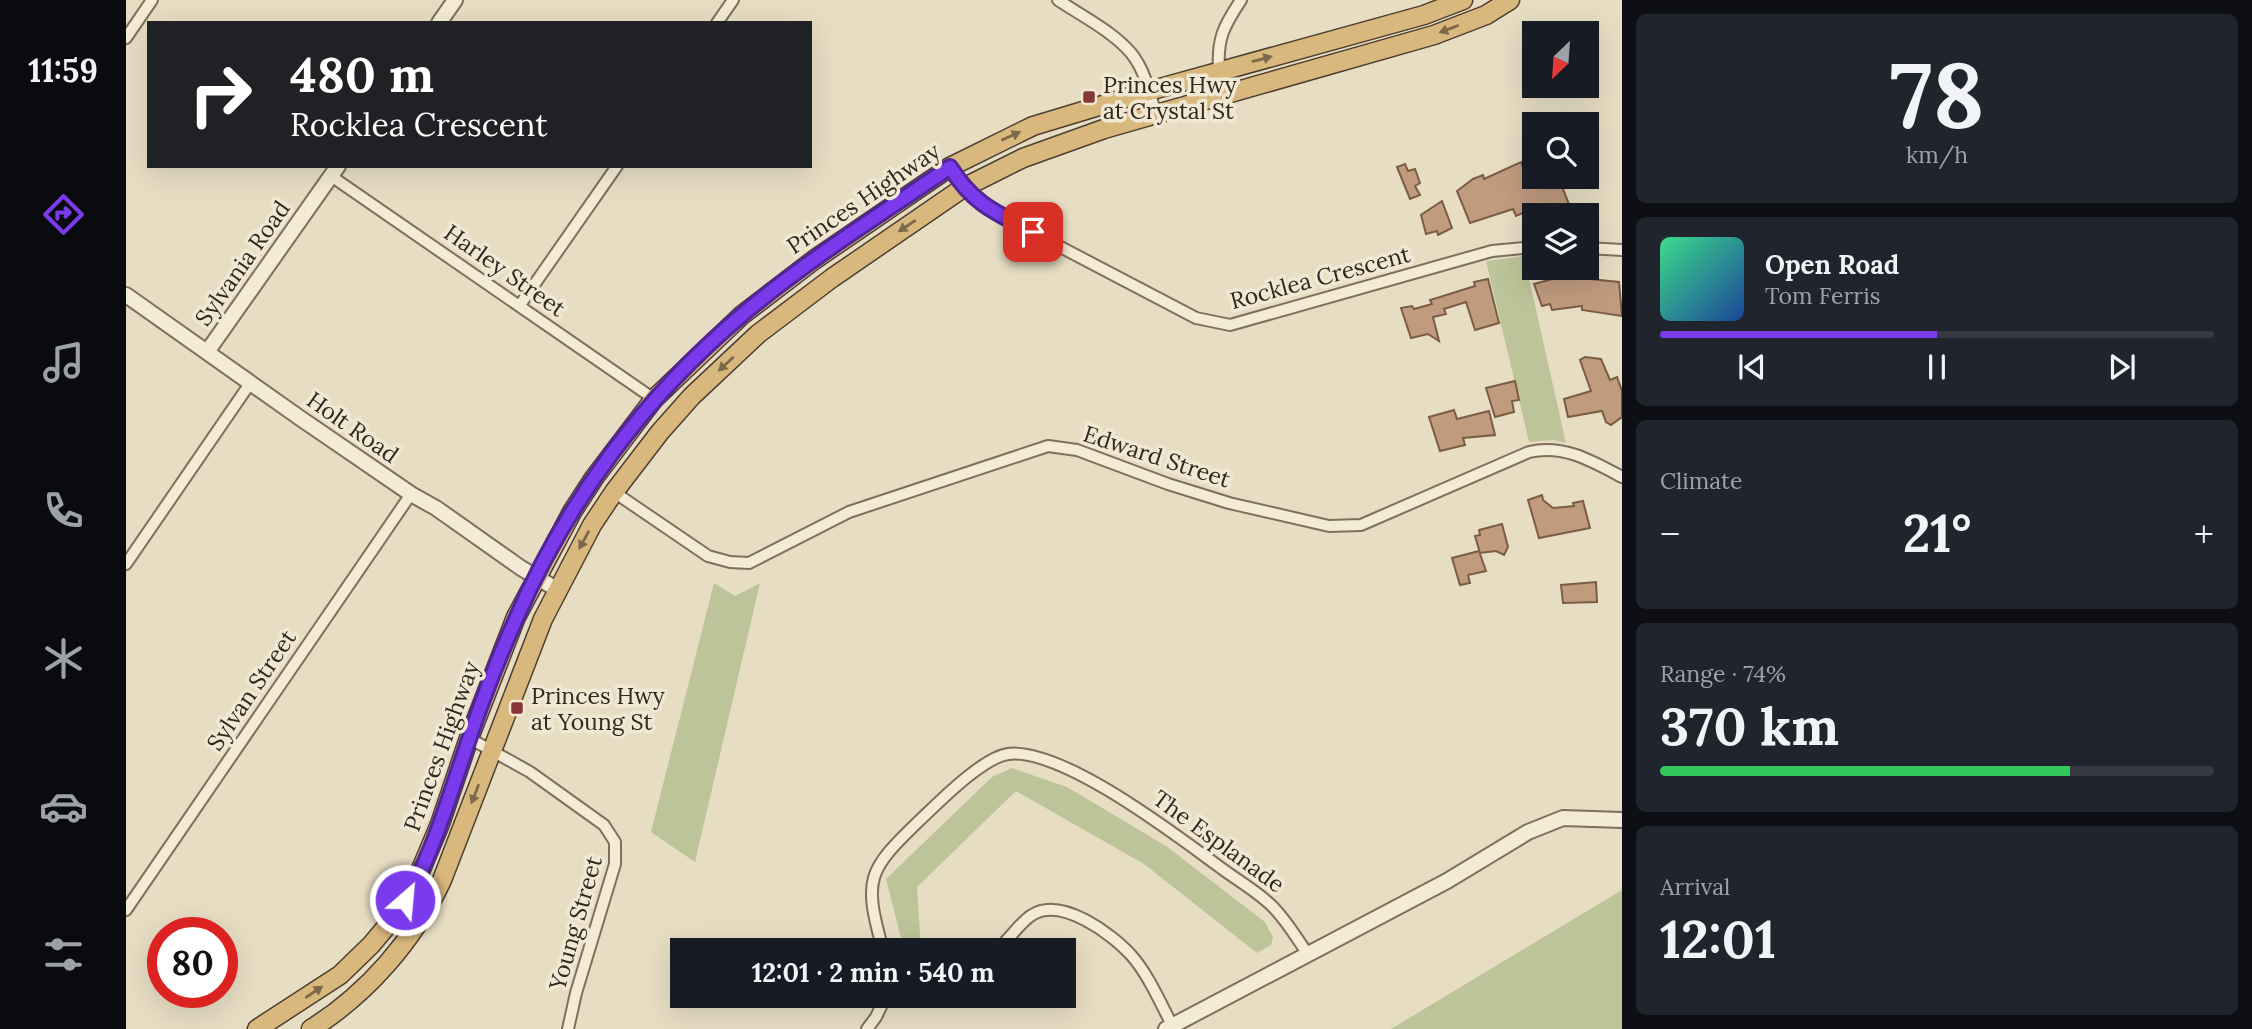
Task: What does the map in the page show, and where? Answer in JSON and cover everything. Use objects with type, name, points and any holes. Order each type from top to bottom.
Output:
[{"type":"highway","name":"Princes Highway","points":[[257,1029],[340,975],[371,945],[397,914],[414,886],[440,824],[469,738],[508,638],[536,576],[572,512],[594,478],[654,399],[742,315],[814,260],[950,167],[1033,126],[1219,71],[1424,15],[1463,0]]},
{"type":"highway","name":"Princes Highway","points":[[311,1029],[356,995],[406,941],[427,910],[442,880],[529,653],[592,525],[660,432],[692,396],[758,334],[832,278],[963,188],[1000,168],[1104,129],[1434,35],[1486,15],[1510,0]]},
{"type":"street","points":[[126,38],[152,0]]},
{"type":"street","points":[[440,21],[455,0]]},
{"type":"street","points":[[718,21],[733,0]]},
{"type":"street","points":[[1059,0],[1118,41],[1132,54],[1149,91],[1156,115]]},
{"type":"street","points":[[1219,71],[1218,45],[1223,27],[1241,0]]},
{"type":"street","name":"Rocklea Crescent","points":[[950,167],[963,188],[986,208],[1196,318],[1230,324],[1260,318],[1492,251],[1522,248]]},
{"type":"street","points":[[520,305],[616,168]]},
{"type":"street","name":"Harley Street","points":[[335,171],[654,399]]},
{"type":"street","name":"Sylvania Road","points":[[208,352],[335,171]]},
{"type":"street","points":[[1599,249],[1622,250]]},
{"type":"street","name":"Holt Road","points":[[126,295],[411,494],[558,590]]},
{"type":"street","points":[[126,564],[251,382]]},
{"type":"street","name":"Edward Street","points":[[614,492],[708,556],[739,563],[749,562],[849,512],[1048,446],[1077,450],[1168,484],[1229,503],[1329,526],[1361,525],[1530,452],[1543,449],[1584,457],[1622,477]]},
{"type":"street","name":"Sylvan Street","points":[[126,911],[411,494]]},
{"type":"street","name":"Young Street","points":[[469,738],[530,772],[588,811],[604,825],[615,842],[615,864],[576,992],[568,1029]]},
{"type":"street","name":"The Esplanade","points":[[880,938],[872,904],[874,875],[879,863],[937,803],[986,763],[994,758],[1017,754],[1034,756],[1076,773],[1165,827],[1270,904],[1307,953]]},
{"type":"street","points":[[1009,938],[1032,915],[1047,905],[1071,913],[1112,938],[1139,966],[1169,1027],[1447,881],[1528,832],[1563,818],[1622,820]]},
{"type":"street","points":[[867,1029],[880,1008]]},
{"type":"green space","points":[[1522,256],[1522,280],[1529,280],[1566,443],[1553,440],[1529,442],[1486,261]]},
{"type":"green space","points":[[714,583],[735,596],[760,583],[695,862],[651,832]]},
{"type":"green space","points":[[1012,768],[1067,787],[1166,846],[1265,922],[1273,937],[1271,945],[1257,953],[1144,864],[1016,791],[917,887],[920,938],[901,938],[886,879],[992,777]]},
{"type":"green space","points":[[1622,890],[1622,1029],[1391,1029]]},
{"type":"building","points":[[1521,162],[1522,189],[1563,189],[1569,203],[1522,203],[1522,213],[1516,216],[1513,209],[1470,223],[1457,191],[1473,179],[1483,175],[1484,179]]},
{"type":"building","points":[[1405,164],[1408,171],[1415,169],[1420,183],[1415,186],[1420,195],[1410,199],[1397,167]]},
{"type":"building","points":[[1442,201],[1452,228],[1438,235],[1437,231],[1426,234],[1421,215]]},
{"type":"building","points":[[1488,279],[1499,323],[1475,330],[1466,302],[1444,309],[1446,314],[1433,317],[1439,341],[1428,334],[1411,338],[1401,308],[1412,306],[1414,309],[1432,304],[1430,300],[1475,286],[1474,282]]},
{"type":"building","points":[[1549,280],[1619,282],[1622,316],[1582,310],[1582,306],[1552,310],[1550,304],[1542,306],[1534,284]]},
{"type":"building","points":[[1585,357],[1601,359],[1610,380],[1617,377],[1622,391],[1622,417],[1611,425],[1606,422],[1602,411],[1568,417],[1564,399],[1591,391],[1580,360]]},
{"type":"building","points":[[1515,381],[1519,400],[1512,401],[1514,412],[1495,417],[1486,388]]},
{"type":"building","points":[[1454,410],[1457,419],[1489,411],[1495,435],[1463,438],[1465,445],[1440,451],[1429,417]]},
{"type":"building","points":[[1542,495],[1543,500],[1553,508],[1574,506],[1573,503],[1583,501],[1590,528],[1539,538],[1528,500]]},
{"type":"building","points":[[1502,524],[1508,547],[1504,555],[1496,551],[1480,553],[1475,536],[1480,535],[1479,530]]},
{"type":"building","points":[[1479,551],[1486,571],[1468,575],[1470,583],[1460,585],[1452,558]]},
{"type":"building","points":[[1596,582],[1597,602],[1563,603],[1561,585]]},
{"type":"place","name":"Princes Hwy at Crystal St","points":[[1089,97]]},
{"type":"place","name":"Princes Hwy at Young St","points":[[517,708]]},
{"type":"route","points":[[405,900],[414,886],[440,824],[499,659],[536,576],[594,478],[654,399],[742,315],[814,260],[950,167],[963,188],[986,208],[1033,232]]}]
